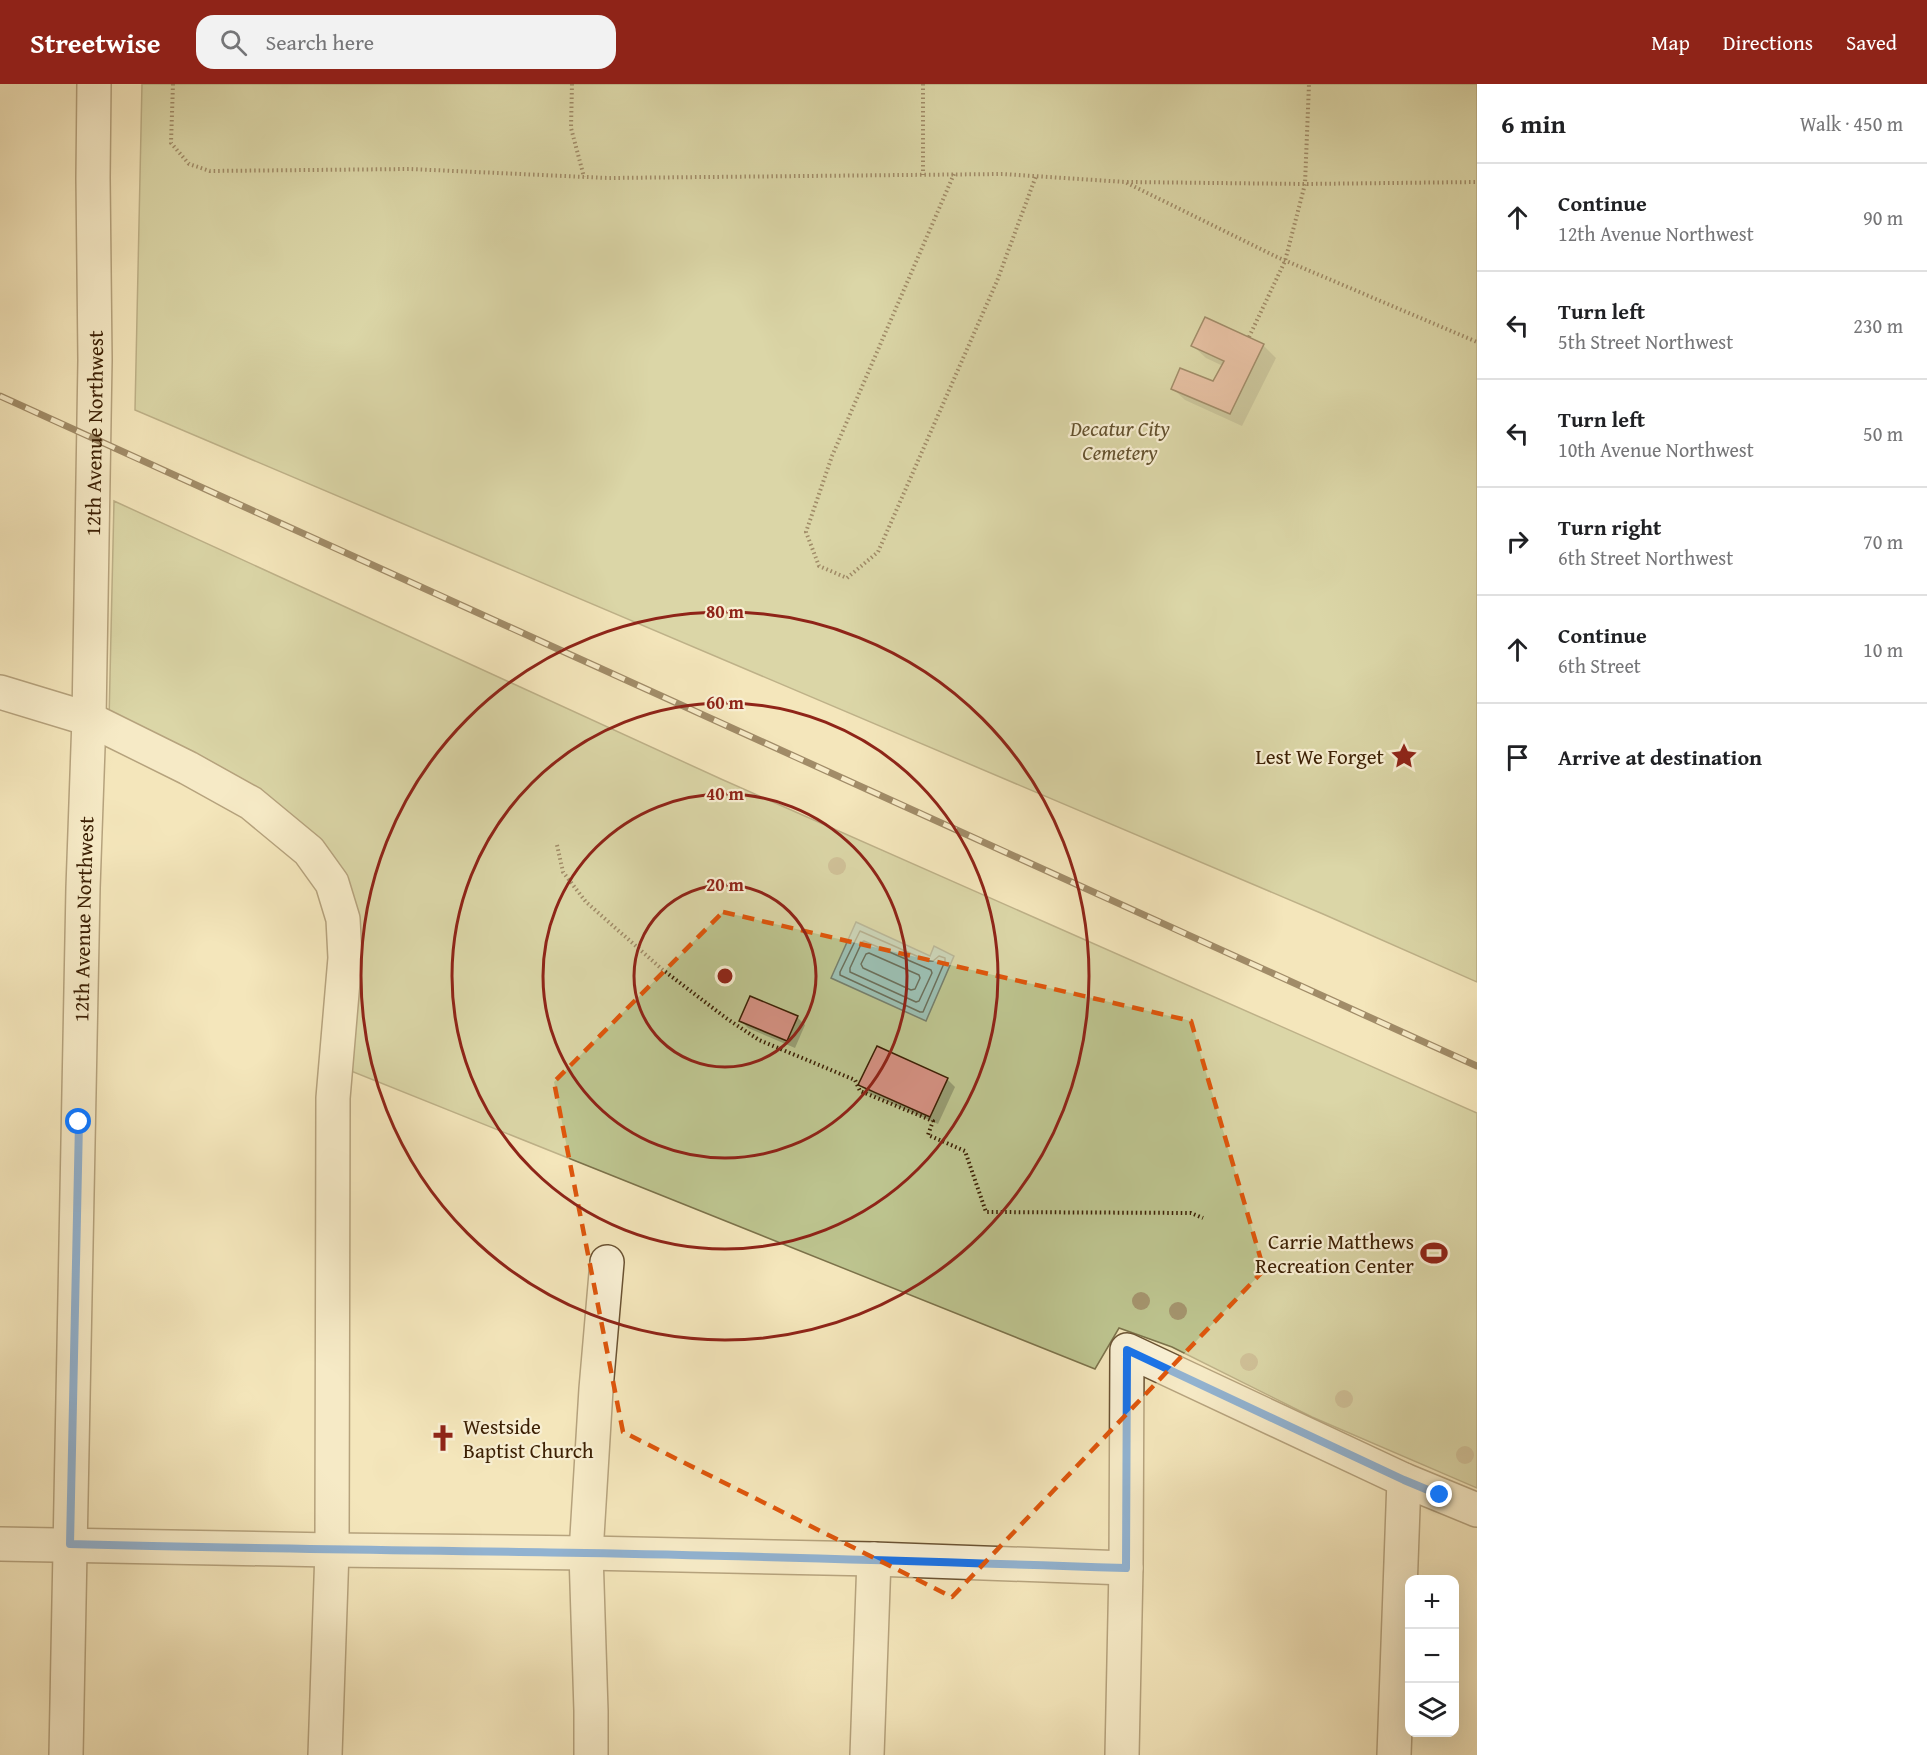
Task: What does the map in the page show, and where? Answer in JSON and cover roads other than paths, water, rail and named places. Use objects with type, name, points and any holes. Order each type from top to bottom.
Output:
[{"type":"street","name":"12th Avenue Northwest","points":[[66,1755],[83,888],[89,719],[95,360],[94,84]]},
{"type":"street","points":[[0,692],[89,719],[188,768],[250,802],[309,851],[332,883],[343,919],[345,958],[333,1098],[332,1550],[325,1755]]},
{"type":"street","points":[[591,1755],[586,1553],[596,1389],[607,1262]]},
{"type":"street","points":[[1122,1755],[1127,1350],[1404,1480],[1477,1510]]},
{"type":"street","points":[[1394,1755],[1404,1480]]},
{"type":"street","points":[[0,1544],[874,1559],[1126,1568]]},
{"type":"street","points":[[867,1755],[874,1559]]},
{"type":"water","points":[[856,922],[930,956],[934,946],[954,956],[926,1021],[831,978]]},
{"type":"railway","points":[[0,396],[1477,1066]]},
{"type":"place","name":"Lest We Forget","points":[[1404,756]]},
{"type":"place","name":"Carrie Matthews Recreation Center","points":[[1434,1253]]},
{"type":"place","name":"Westside Baptist Church","points":[[443,1438]]},
{"type":"park label","name":"Decatur City Cemetery","points":[[1120,440]]}]
